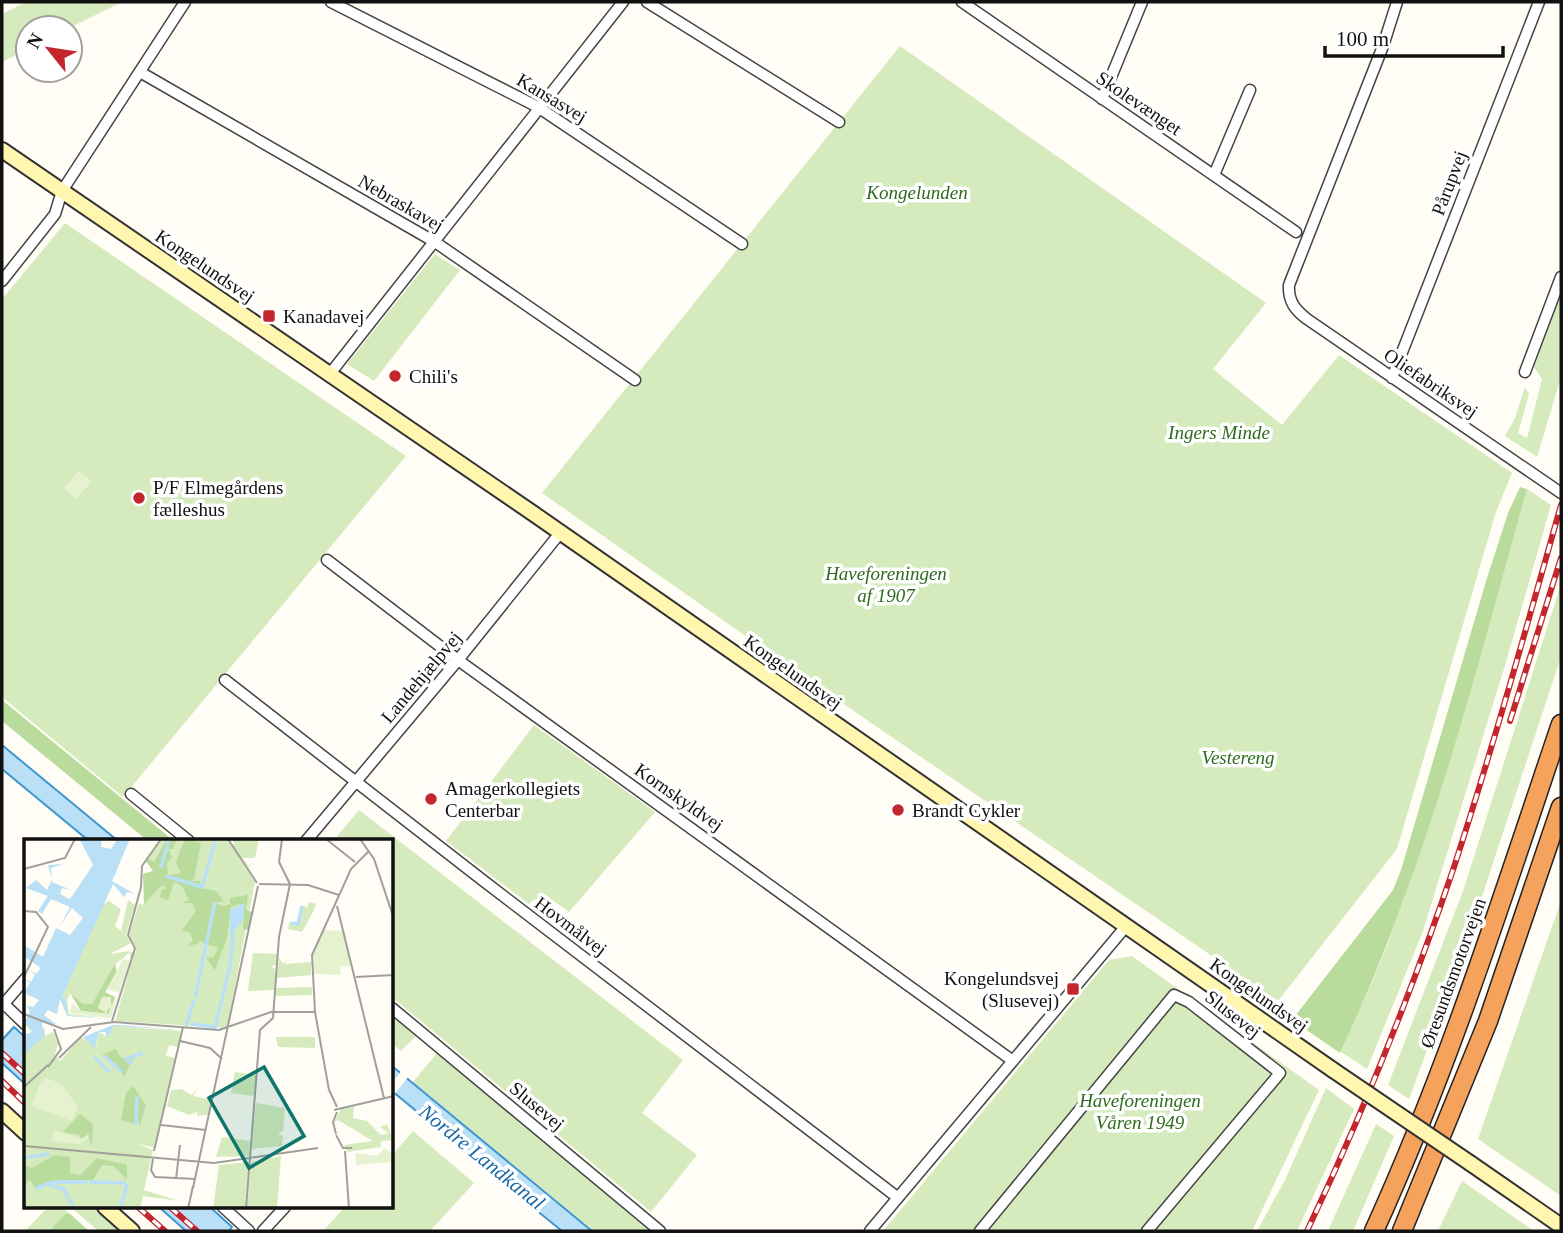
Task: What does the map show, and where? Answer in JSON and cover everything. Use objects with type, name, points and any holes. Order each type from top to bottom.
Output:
[{"type":"highway","name":"Øresundsmotorvejen","points":[[1374,1231],[1411,1146],[1464,1010],[1561,724]]},
{"type":"highway","points":[[1402,1231],[1488,1021],[1561,807]]},
{"type":"street","points":[[2,281],[55,214],[62,191],[185,2]]},
{"type":"street","name":"Kansasvej","points":[[331,2],[538,107],[742,244]]},
{"type":"street","points":[[329,375],[623,2]]},
{"type":"street","points":[[647,2],[839,121]]},
{"type":"street","name":"Skolevænget","points":[[962,2],[1296,232]]},
{"type":"street","points":[[1102,99],[1142,2]]},
{"type":"street","name":"Oliefabriksvej","points":[[1396,2],[1382,46],[1289,285],[1288,296],[1298,313],[1561,493]]},
{"type":"street","name":"Pårupvej","points":[[1392,377],[1539,2]]},
{"type":"street","name":"Nebraskavej","points":[[140,72],[435,242],[635,380]]},
{"type":"street","points":[[1214,175],[1250,90]]},
{"type":"street","name":"Kongelundsvej","points":[[2,150],[561,533],[1561,1226]]},
{"type":"street","points":[[1525,372],[1561,277]]},
{"type":"street","name":"Landehjælpvej","points":[[308,839],[561,533]]},
{"type":"street","name":"Kornskyldvej","points":[[327,560],[458,660],[1013,1060]]},
{"type":"street","name":"Hovmålvej","points":[[225,680],[897,1197]]},
{"type":"street","points":[[131,794],[187,839]]},
{"type":"street","points":[[870,1231],[1127,925]]},
{"type":"street","points":[[24,980],[2,1004],[24,1023]]},
{"type":"street","name":"Slusevej","points":[[980,1231],[1174,996],[1189,1002],[1280,1073],[1147,1231]]},
{"type":"street","name":"Slusevej","points":[[394,1010],[660,1231]]},
{"type":"street","points":[[2,1111],[24,1131]]},
{"type":"street","points":[[106,1208],[132,1231]]},
{"type":"street","points":[[224,1208],[249,1231]]},
{"type":"street","points":[[263,1231],[284,1208]]},
{"type":"green space","points":[[26,2],[122,2],[84,21],[84,14],[14,14],[14,56],[2,62],[2,14]]},
{"type":"green space","points":[[900,46],[1266,303],[1213,369],[1282,425],[1339,355],[1512,473],[1496,512],[1397,849],[1278,1001],[804,677],[542,493]]},
{"type":"green space","points":[[65,223],[406,456],[123,797],[2,697],[2,299]]},
{"type":"green space","points":[[435,254],[460,270],[374,381],[347,364]]},
{"type":"green space","points":[[1561,295],[1561,377],[1537,457],[1505,436],[1515,418],[1525,387],[1529,394],[1518,433],[1527,438],[1542,379],[1534,367]]},
{"type":"green space","points":[[79,471],[92,481],[76,499],[64,488]]},
{"type":"green space","points":[[1520,487],[1527,489],[1446,775],[1398,916],[1340,1053],[1292,1020],[1393,890],[1487,578],[1508,513]]},
{"type":"green space","points":[[1527,489],[1551,505],[1423,931],[1367,1069],[1341,1052],[1384,954],[1428,829]]},
{"type":"green space","points":[[1561,584],[1561,657],[1466,945],[1409,1099],[1388,1085],[1463,891]]},
{"type":"green space","points":[[2,700],[172,839],[146,839],[2,721]]},
{"type":"green space","points":[[534,725],[655,812],[569,912],[545,895],[539,902],[534,899],[529,904],[446,841]]},
{"type":"green space","points":[[359,810],[683,1060],[642,1113],[697,1155],[651,1212],[394,999],[394,839],[335,839]]},
{"type":"green space","points":[[1561,901],[1561,1196],[1478,1139]]},
{"type":"green space","name":"Haveforeningen Våren 1949","points":[[1132,956],[1319,1090],[1252,1231],[883,1231],[1109,960]]},
{"type":"green space","points":[[394,1017],[417,1035],[401,1051],[394,1046]]},
{"type":"green space","points":[[437,1053],[651,1231],[594,1231],[413,1082]]},
{"type":"green space","points":[[1326,1088],[1354,1109],[1297,1231],[1257,1231],[1285,1180]]},
{"type":"green space","points":[[1376,1124],[1394,1136],[1353,1231],[1328,1231]]},
{"type":"green space","points":[[413,1131],[474,1183],[430,1231],[323,1231],[344,1208],[394,1208],[394,1153]]},
{"type":"green space","points":[[1462,1181],[1534,1231],[1438,1231]]},
{"type":"green space","points":[[47,1208],[63,1208],[89,1231],[25,1231]]},
{"type":"green space","points":[[72,1208],[95,1208],[120,1231],[98,1231]]},
{"type":"green space","points":[[69,1213],[89,1231],[50,1231]]},
{"type":"water","points":[[2,745],[116,839],[87,839],[2,769]]},
{"type":"water","points":[[14,1027],[24,1036],[24,1083],[2,1063],[2,1040]]},
{"type":"water","name":"Nordre Landkanal","points":[[394,1068],[592,1231],[562,1231],[394,1093]]},
{"type":"water","points":[[160,1208],[211,1208],[232,1227],[229,1231],[186,1231]]},
{"type":"pier","points":[[402,1070],[409,1076],[394,1095],[394,1080]]},
{"type":"railway","points":[[1307,1231],[1367,1097],[1438,913],[1496,732],[1561,505]]},
{"type":"railway","points":[[1510,721],[1561,558]]},
{"type":"railway","points":[[2,1053],[24,1073]]},
{"type":"railway","points":[[2,1081],[24,1102]]},
{"type":"railway","points":[[139,1208],[165,1231]]},
{"type":"railway","points":[[171,1208],[197,1231]]},
{"type":"place","name":"Kanadavej","points":[[269,316]]},
{"type":"place","name":"Chili's","points":[[395,376]]},
{"type":"place","name":"P/F Elmegårdens fælleshus","points":[[139,498]]},
{"type":"place","name":"Amagerkollegiets Centerbar","points":[[431,799]]},
{"type":"place","name":"Brandt Cykler","points":[[898,810]]},
{"type":"place","name":"Kongelundsvej (Slusevej)","points":[[1073,989]]},
{"type":"park label","name":"Kongelunden","points":[[917,192]]},
{"type":"park label","name":"Ingers Minde","points":[[1219,432]]},
{"type":"park label","name":"Haveforeningen af 1907","points":[[886,584]]},
{"type":"park label","name":"Vestereng","points":[[1238,757]]}]
